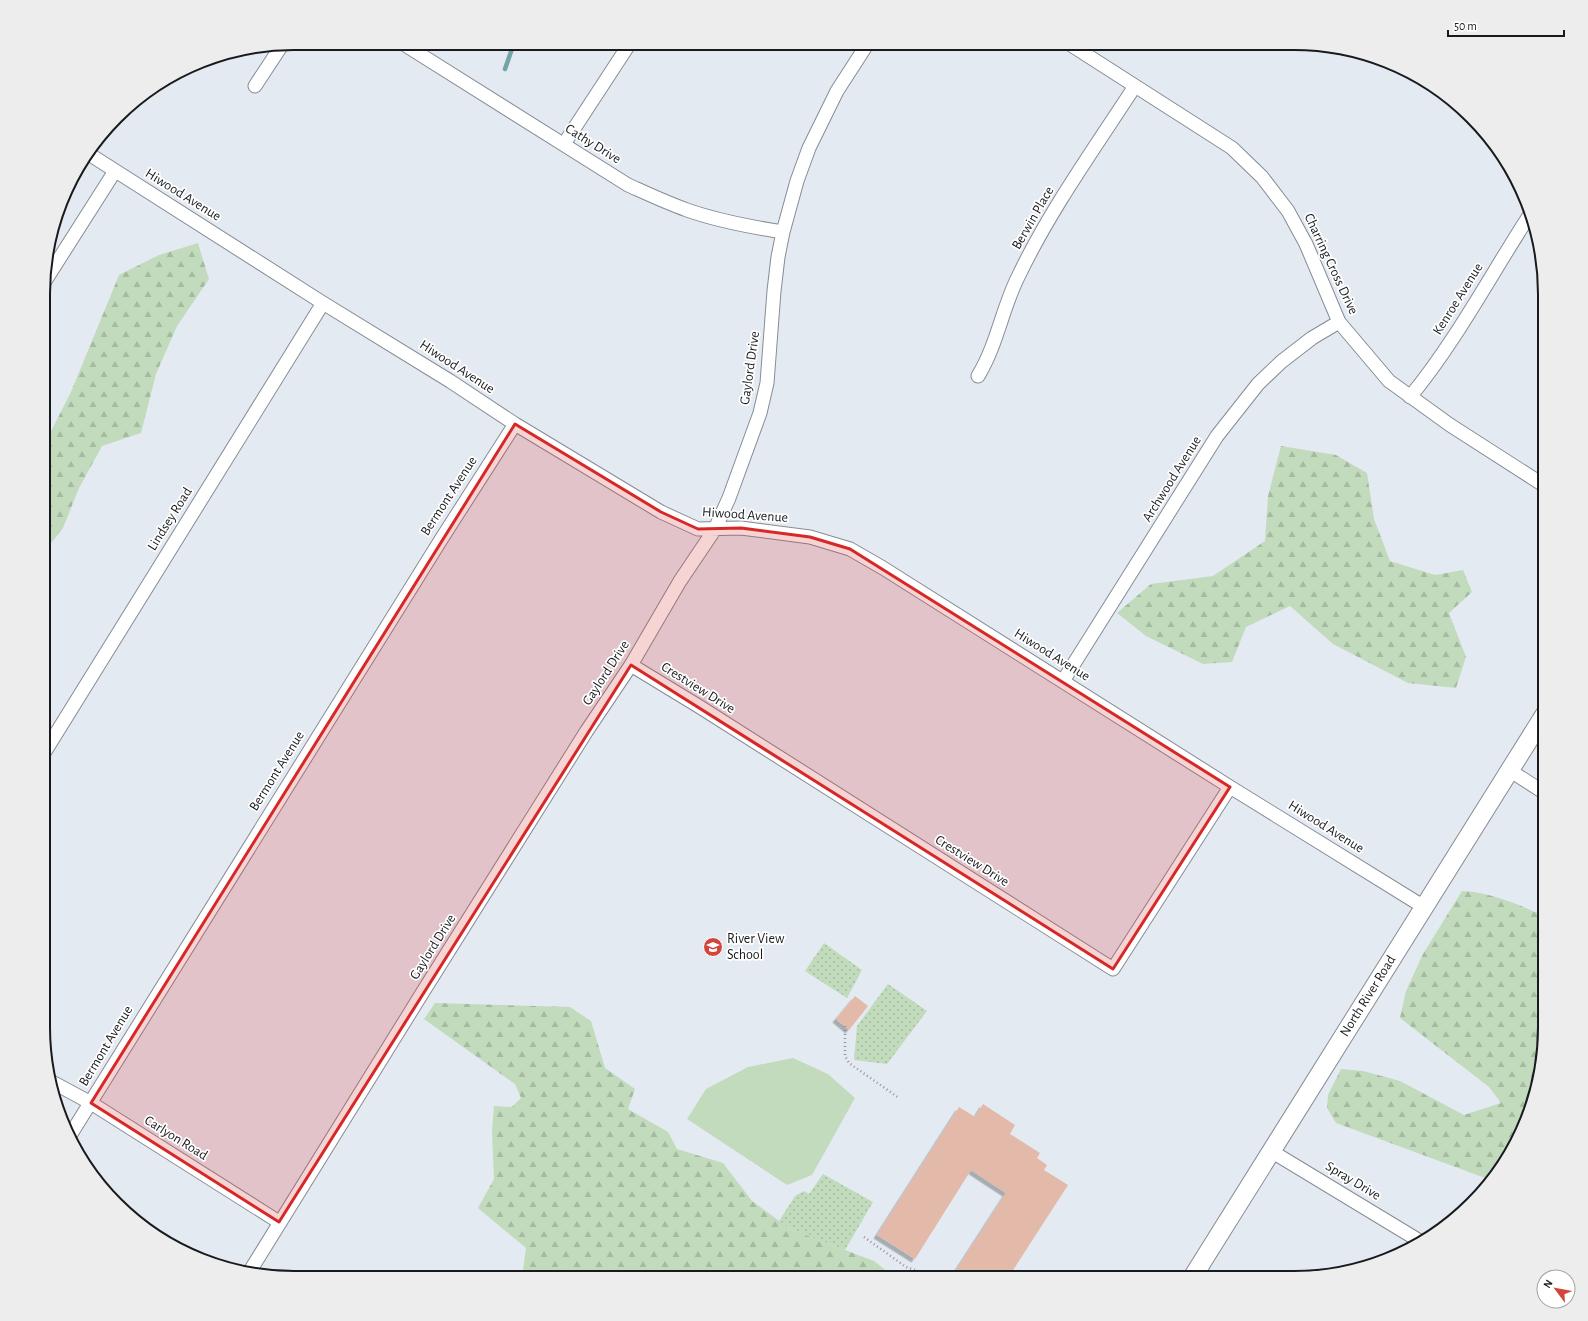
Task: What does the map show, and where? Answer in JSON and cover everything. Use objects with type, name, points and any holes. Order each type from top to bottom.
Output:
[{"type":"street","name":"Cathy Drive","points":[[413,50],[628,185],[668,203],[708,217],[746,226],[783,232]]},
{"type":"street","points":[[564,144],[625,50]]},
{"type":"street","name":"Gaylord Drive","points":[[252,1267],[279,1222],[586,732],[630,665],[680,581],[715,528],[729,498],[760,413],[767,383],[774,291],[783,232],[797,181],[809,148],[837,91],[863,50]]},
{"type":"street","name":"Charring Cross Drive","points":[[1079,50],[1232,148],[1262,177],[1288,211],[1306,244],[1339,322],[1389,380],[1450,424],[1538,481]]},
{"type":"street","points":[[255,86],[278,51]]},
{"type":"street","name":"Berwin Place","points":[[978,376],[987,361],[1017,279],[1042,231],[1135,86]]},
{"type":"street","name":"Hiwood Avenue","points":[[93,157],[450,381],[515,424],[661,512],[698,529],[741,528],[810,537],[850,549],[883,568],[1230,787],[1424,907]]},
{"type":"street","points":[[51,272],[114,171]]},
{"type":"street","name":"Kenroe Avenue","points":[[1410,396],[1426,378],[1526,220]]},
{"type":"street","name":"Lindsey Road","points":[[50,743],[324,303]]},
{"type":"street","name":"Archwood Avenue","points":[[1063,681],[1217,436],[1258,384],[1281,362],[1312,338],[1339,322]]},
{"type":"street","name":"Bermont Avenue","points":[[73,1131],[139,1022],[437,544],[515,424]]},
{"type":"street","name":"Crestview Drive","points":[[630,665],[714,716],[1113,969],[1230,787]]},
{"type":"street","name":"North River Road","points":[[1196,1271],[1538,725]]},
{"type":"street","points":[[1509,770],[1538,789]]},
{"type":"street","name":"Carlyon Road","points":[[57,1085],[91,1103],[279,1222]]},
{"type":"street","name":"Spray Drive","points":[[1271,1151],[1415,1238]]},
{"type":"path","points":[[845,1026],[845,1056],[849,1063],[899,1098]]},
{"type":"path","points":[[864,1237],[906,1267],[918,1271]]},
{"type":"highlighted area","points":[[515,424],[661,512],[698,529],[741,528],[810,537],[850,549],[1230,787],[1113,969],[631,665],[279,1222],[91,1103]]},
{"type":"green space","points":[[198,243],[209,279],[177,326],[156,374],[141,433],[102,446],[79,488],[63,528],[50,545],[50,433],[71,392],[119,275],[159,255]]},
{"type":"green space","points":[[1281,446],[1336,455],[1367,473],[1374,519],[1390,561],[1435,575],[1463,570],[1472,592],[1449,613],[1466,657],[1456,688],[1408,683],[1333,644],[1290,606],[1246,627],[1232,662],[1203,664],[1146,636],[1117,613],[1151,584],[1213,576],[1265,541],[1268,496]]},
{"type":"green space","points":[[1462,891],[1494,896],[1538,913],[1538,1027],[1536,1059],[1530,1090],[1513,1135],[1485,1178],[1336,1123],[1327,1108],[1328,1095],[1341,1069],[1363,1071],[1400,1081],[1464,1115],[1501,1103],[1489,1087],[1400,1018],[1406,991],[1423,954]]},
{"type":"green space","points":[[824,943],[862,970],[847,998],[805,971]]},
{"type":"green space","points":[[888,984],[927,1011],[887,1064],[854,1060],[857,1026]]},
{"type":"green space","points":[[435,1003],[570,1007],[591,1021],[605,1068],[635,1089],[628,1109],[668,1132],[677,1149],[723,1163],[752,1201],[790,1229],[874,1261],[886,1271],[523,1271],[526,1248],[478,1208],[494,1179],[492,1132],[494,1106],[512,1107],[521,1098],[515,1084],[424,1019]]},
{"type":"green space","points":[[793,1058],[828,1074],[855,1098],[812,1175],[787,1185],[687,1119],[706,1089],[748,1067]]},
{"type":"green space","points":[[823,1174],[873,1202],[845,1250],[790,1229],[779,1221],[795,1196],[804,1191],[809,1194]]},
{"type":"building","points":[[855,996],[868,1006],[849,1030],[836,1019]]},
{"type":"building","points":[[983,1104],[1015,1125],[1010,1134],[1040,1153],[1037,1158],[1047,1165],[1044,1170],[1068,1185],[1013,1271],[956,1271],[1006,1193],[971,1170],[915,1259],[877,1235],[959,1107],[975,1117]]},
{"type":"waterway","points":[[505,69],[512,50]]},
{"type":"place","name":"River View School","points":[[713,947]]}]
